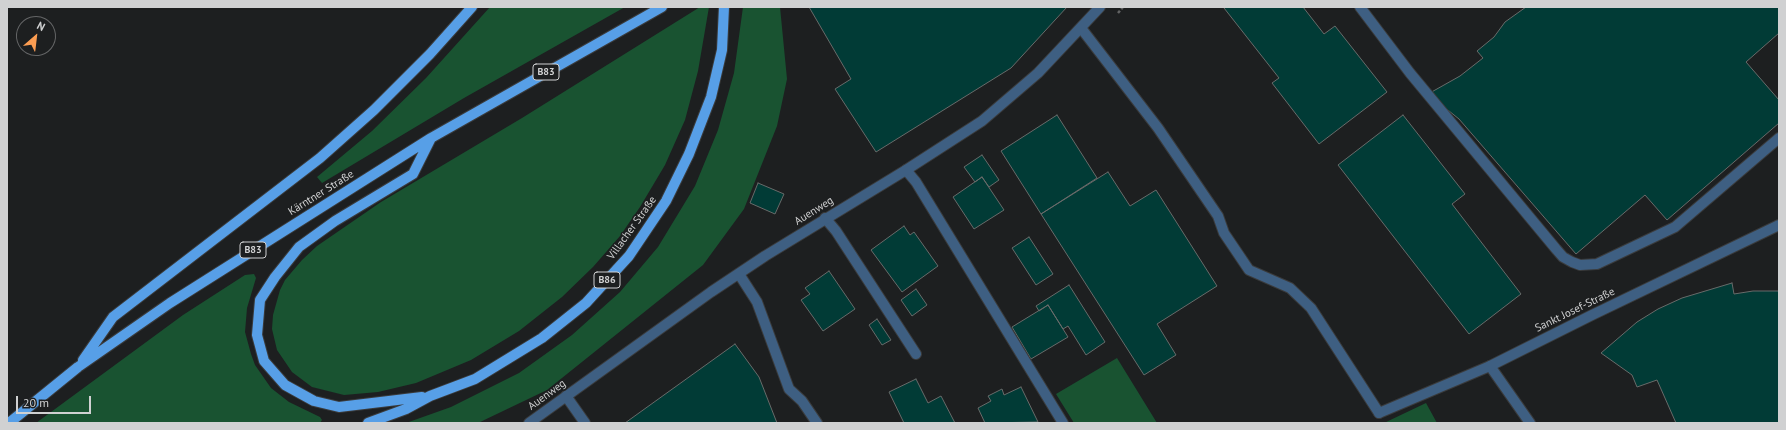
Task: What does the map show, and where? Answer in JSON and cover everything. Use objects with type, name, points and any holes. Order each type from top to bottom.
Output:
[{"type":"main road","points":[[78,367],[113,317],[320,158],[380,104],[430,54],[472,7]]},
{"type":"main road","name":"Kärntner Straße","points":[[9,423],[78,367],[170,303],[431,138],[662,7]]},
{"type":"main road","name":"Villacher Straße","points":[[430,396],[475,379],[542,338],[586,303],[629,256],[666,201],[689,154],[711,97],[722,50],[724,7]]},
{"type":"main road","points":[[430,396],[338,407],[314,401],[285,385],[264,362],[257,335],[260,300],[275,277],[299,247],[335,221],[413,174],[431,138]]},
{"type":"main road","points":[[368,423],[406,409],[430,396]]},
{"type":"street","name":"Auenweg","points":[[529,423],[739,274],[825,218],[906,170],[982,121],[1038,74],[1100,7]]},
{"type":"street","points":[[1360,7],[1410,73],[1556,249],[1563,257],[1580,265],[1597,264],[1675,227],[1779,138]]},
{"type":"street","name":"Sankt Josef-Straße","points":[[1081,28],[1158,128],[1218,216],[1224,233],[1249,270],[1290,288],[1311,308],[1379,414],[1490,366],[1779,225]]},
{"type":"street","points":[[906,170],[916,182],[1063,423]]},
{"type":"street","points":[[825,218],[836,231],[916,354]]},
{"type":"street","points":[[739,274],[757,302],[789,389],[802,401],[818,423]]},
{"type":"street","points":[[1490,366],[1530,423]]},
{"type":"street","points":[[566,396],[585,423]]},
{"type":"green space","points":[[490,7],[625,7],[464,98],[322,183],[317,177],[372,131],[426,78]]},
{"type":"green space","points":[[700,7],[709,7],[698,71],[685,120],[665,165],[640,207],[620,236],[593,267],[562,297],[519,331],[471,360],[416,383],[378,392],[344,395],[312,387],[292,372],[277,350],[272,329],[273,315],[280,290],[285,280],[302,260],[317,246],[381,202],[522,118]]},
{"type":"green space","points":[[743,7],[780,7],[787,79],[777,126],[744,209],[703,265],[547,390],[478,423],[406,423],[451,407],[519,373],[572,335],[620,292],[658,247],[695,186],[718,130],[734,73]]},
{"type":"green space","points":[[254,274],[256,278],[247,308],[245,332],[255,365],[271,388],[289,402],[320,417],[322,420],[320,423],[36,423],[183,315],[245,275]]},
{"type":"green space","points":[[1117,358],[1157,423],[1074,423],[1056,394]]},
{"type":"green space","points":[[1426,403],[1437,423],[1384,423]]},
{"type":"building","points":[[809,7],[1067,7],[1011,68],[876,152],[835,89],[851,79]]},
{"type":"building","points":[[1303,7],[1324,34],[1335,26],[1387,92],[1319,144],[1272,83],[1279,78],[1224,8]]},
{"type":"building","points":[[1526,7],[1779,7],[1779,33],[1746,62],[1779,100],[1779,123],[1667,220],[1645,195],[1576,254],[1459,119],[1428,94],[1460,76],[1483,58],[1477,51],[1494,37],[1505,22]]},
{"type":"building","points":[[1057,115],[1097,178],[1041,214],[1001,151]]},
{"type":"building","points":[[1403,115],[1465,194],[1452,204],[1521,294],[1469,334],[1338,165]]},
{"type":"building","points":[[982,155],[999,180],[989,187],[982,177],[975,182],[964,167]]},
{"type":"building","points":[[1108,172],[1130,206],[1156,190],[1217,286],[1157,324],[1176,355],[1144,375],[1041,214]]},
{"type":"building","points":[[982,177],[1004,210],[974,229],[953,197]]},
{"type":"building","points":[[758,183],[784,194],[775,214],[750,203]]},
{"type":"building","points":[[904,226],[910,235],[914,232],[938,266],[902,292],[871,250]]},
{"type":"building","points":[[1029,237],[1053,274],[1036,285],[1012,248]]},
{"type":"building","points":[[829,271],[855,309],[823,331],[801,300],[810,294],[805,288]]},
{"type":"building","points":[[1732,283],[1734,294],[1753,291],[1779,291],[1779,423],[1676,423],[1657,380],[1637,387],[1632,375],[1601,353],[1637,322],[1658,309],[1682,298]]},
{"type":"building","points":[[1069,285],[1105,342],[1086,355],[1068,326],[1063,329],[1048,305],[1039,311],[1036,306]]},
{"type":"building","points":[[916,289],[927,305],[912,316],[901,300]]},
{"type":"building","points":[[1048,305],[1068,337],[1031,359],[1012,327]]},
{"type":"building","points":[[877,319],[891,340],[882,345],[869,325]]},
{"type":"building","points":[[735,344],[759,377],[777,423],[625,423]]},
{"type":"building","points":[[916,379],[928,403],[941,396],[955,423],[904,423],[889,392]]},
{"type":"building","points":[[1021,387],[1038,422],[985,423],[978,408],[991,401],[988,396],[1002,389],[1004,395]]}]
